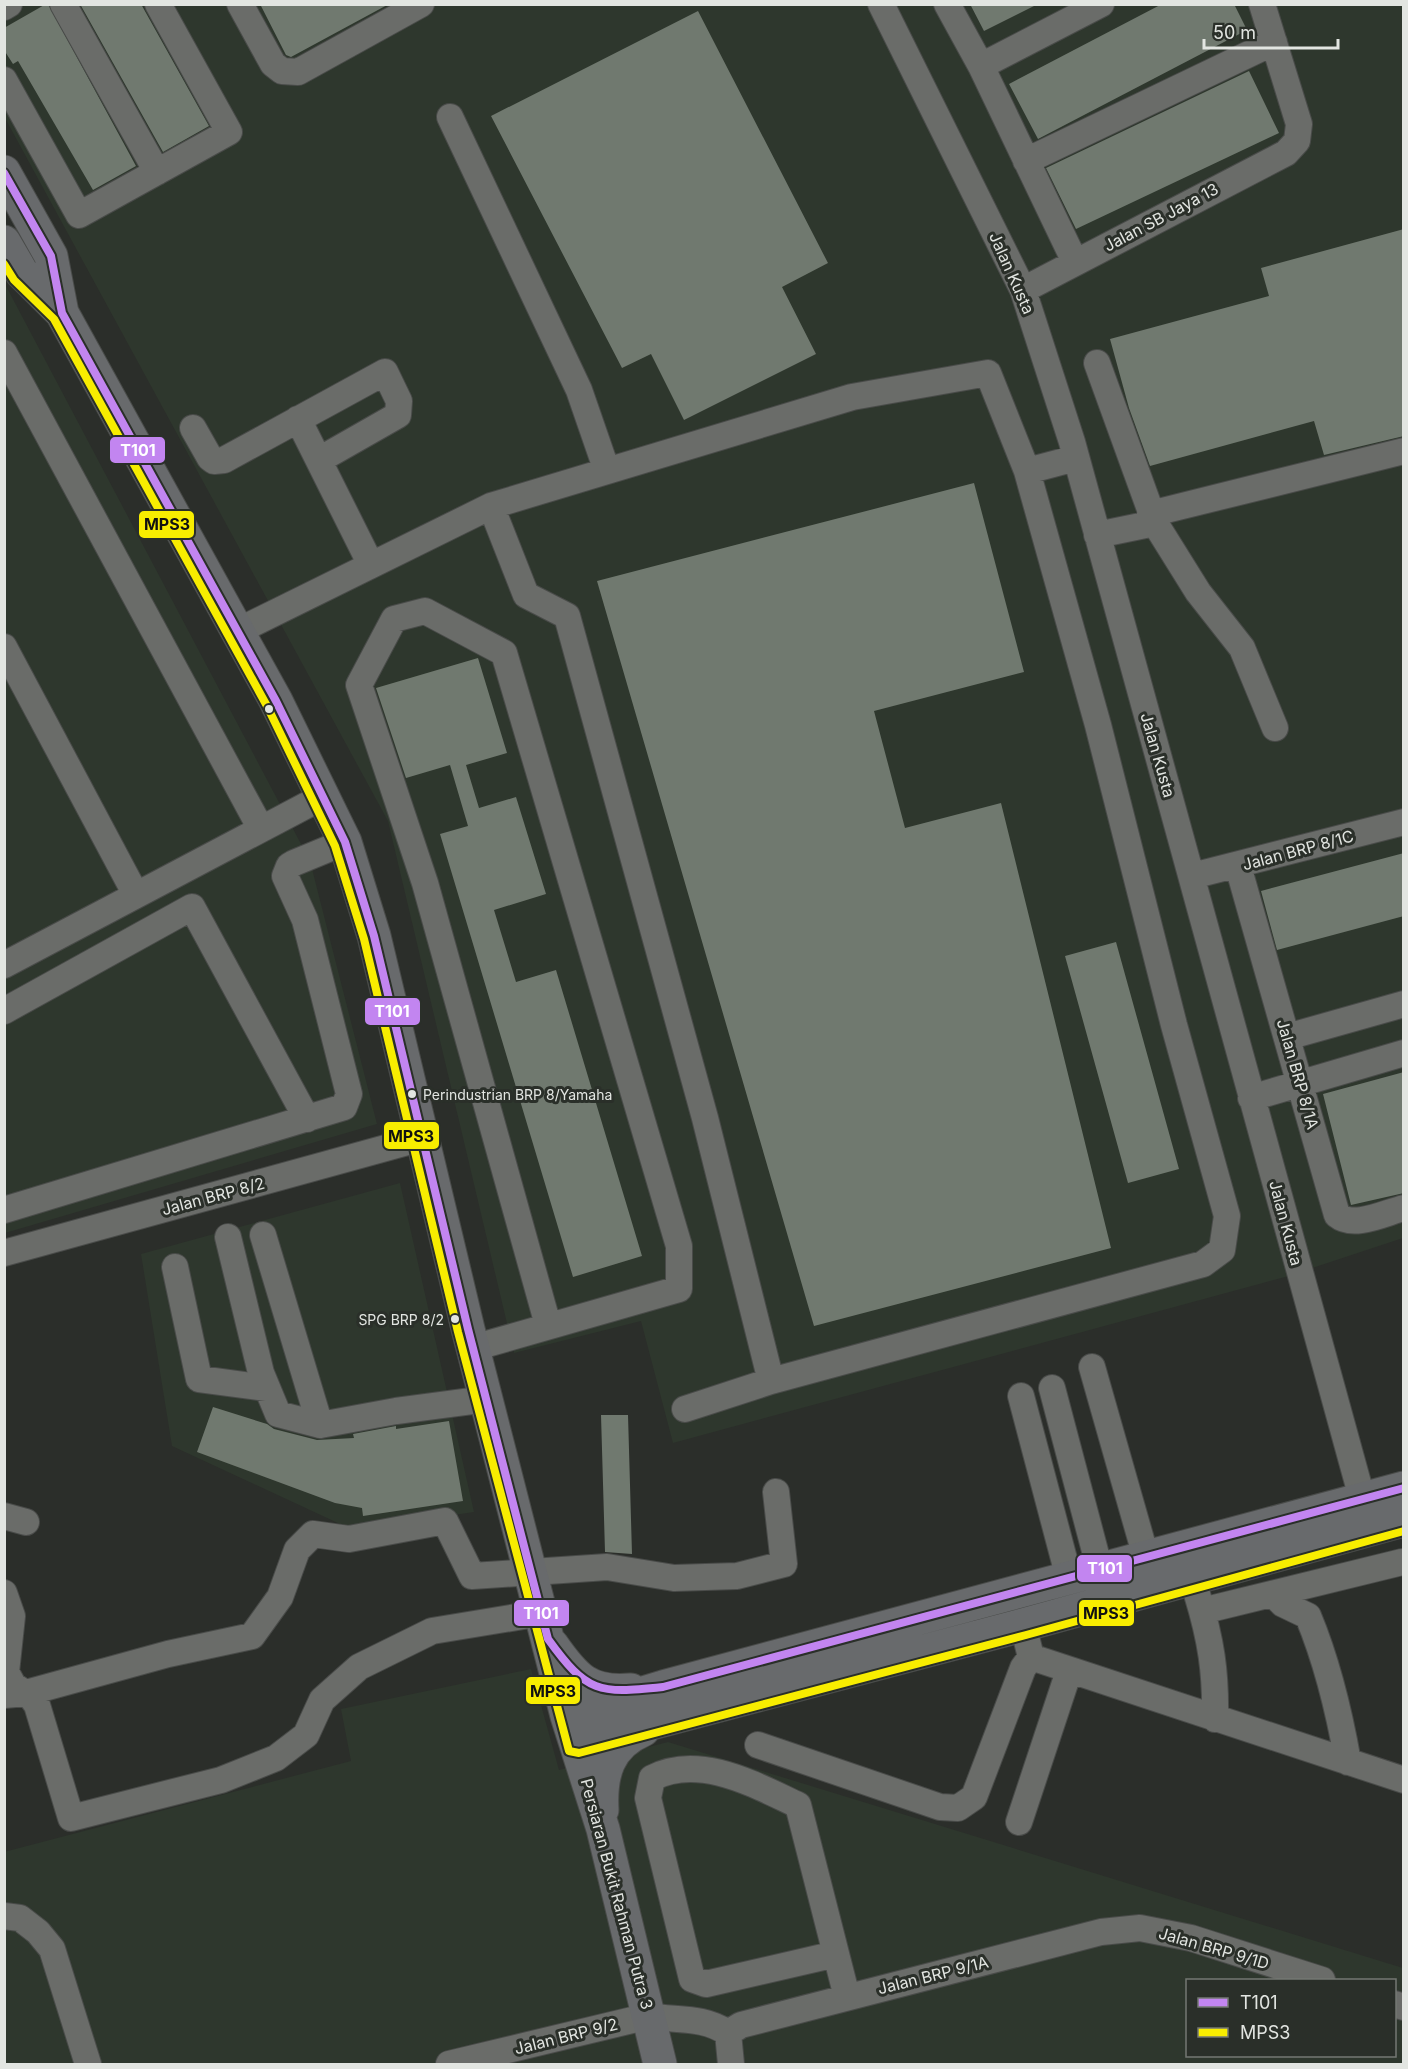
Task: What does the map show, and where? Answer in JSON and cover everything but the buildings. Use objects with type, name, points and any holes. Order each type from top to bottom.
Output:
[{"type":"main road","name":"Persiaran Bukit Rahman Putra 3","points":[[4,172],[51,256],[62,313]]},
{"type":"main road","name":"Persiaran Bukit Rahman Putra 3","points":[[4,242],[22,273],[62,313],[238,631],[324,796],[345,842],[374,936],[473,1348],[572,1730],[603,1829],[660,2064]]},
{"type":"main road","points":[[572,1730],[681,1714],[1023,1625],[1192,1577],[1381,1518],[1404,1488]]},
{"type":"main road","points":[[545,1626],[570,1671],[590,1686],[611,1692],[663,1687],[1146,1557],[1381,1518]]},
{"type":"main road","points":[[572,1730],[663,1687]]},
{"type":"main road","points":[[603,1829],[601,1792],[608,1763],[618,1745],[632,1735],[681,1714]]},
{"type":"street","points":[[4,7],[9,4]]},
{"type":"street","points":[[63,4],[157,172]]},
{"type":"street","points":[[4,80],[79,215],[229,132],[158,4]]},
{"type":"street","points":[[240,4],[273,64],[282,71],[298,72],[420,4]]},
{"type":"street","name":"Jalan Kusta","points":[[881,4],[1023,290],[1076,458],[1251,1098],[1381,1518],[1403,1564]]},
{"type":"street","points":[[947,4],[981,66],[1075,262]]},
{"type":"street","points":[[981,66],[1101,4]]},
{"type":"street","points":[[1026,161],[1274,42],[1262,4]]},
{"type":"street","name":"Jalan SB Jaya 13","points":[[1023,290],[1286,153],[1297,141],[1299,124],[1274,42]]},
{"type":"street","points":[[450,117],[579,390],[607,471]]},
{"type":"street","points":[[4,353],[261,829]]},
{"type":"street","points":[[1097,363],[1152,518],[1198,592],[1242,648],[1275,728]]},
{"type":"street","points":[[193,428],[206,454],[214,461],[219,461],[385,372],[399,401],[398,415],[319,460]]},
{"type":"street","points":[[238,631],[491,506],[852,398],[988,373],[1027,471],[1098,725],[1174,1025],[1227,1216],[1222,1250],[1203,1264],[771,1381],[685,1409]]},
{"type":"street","points":[[298,419],[371,565]]},
{"type":"street","points":[[1097,535],[1152,518],[1404,452]]},
{"type":"street","points":[[1027,471],[1076,458]]},
{"type":"street","points":[[491,506],[525,595],[567,616],[705,1118],[771,1381]]},
{"type":"street","points":[[473,1348],[679,1289],[679,1246],[504,653],[424,611],[394,619],[359,685],[425,883],[548,1326]]},
{"type":"street","points":[[4,647],[136,895]]},
{"type":"street","points":[[4,964],[324,796]]},
{"type":"street","name":"Jalan BRP 8/1C","points":[[1192,876],[1404,822]]},
{"type":"street","points":[[4,1210],[344,1107],[349,1094],[306,920],[285,876],[289,866],[294,863],[345,842]]},
{"type":"street","name":"Jalan BRP 8/1A","points":[[1238,866],[1337,1215],[1343,1220],[1355,1221],[1404,1208]]},
{"type":"street","points":[[4,1011],[192,907],[308,1119]]},
{"type":"street","points":[[1287,1037],[1404,1004]]},
{"type":"street","points":[[1251,1098],[1404,1053]]},
{"type":"street","name":"Jalan BRP 8/2","points":[[4,1253],[422,1138]]},
{"type":"street","points":[[263,1235],[320,1425]]},
{"type":"street","points":[[228,1237],[261,1373],[278,1414],[320,1425],[396,1411],[487,1399]]},
{"type":"street","points":[[175,1267],[199,1379],[267,1388]]},
{"type":"street","points":[[1092,1367],[1146,1557]]},
{"type":"street","points":[[1052,1388],[1084,1574]]},
{"type":"street","points":[[1021,1395],[1084,1574]]},
{"type":"street","points":[[15,1694],[168,1654],[252,1636],[280,1597],[297,1550],[313,1534],[350,1539],[445,1521],[471,1576],[607,1567],[674,1578],[737,1576],[784,1564],[776,1492]]},
{"type":"street","points":[[1202,1611],[1403,1564]]},
{"type":"street","points":[[1192,1577],[1216,1675],[1215,1719]]},
{"type":"street","points":[[4,1593],[12,1616],[6,1672],[15,1694]]},
{"type":"street","points":[[1274,1594],[1283,1604],[1308,1616],[1324,1655],[1338,1702],[1348,1762]]},
{"type":"street","points":[[1023,1625],[1031,1657]]},
{"type":"street","points":[[15,1694],[37,1705],[71,1818],[221,1780],[276,1758],[306,1735],[322,1700],[359,1667],[432,1631],[545,1626]]},
{"type":"street","points":[[1031,1657],[1404,1780]]},
{"type":"street","points":[[758,1745],[940,1807],[958,1808],[974,1797],[1023,1668],[1031,1657]]},
{"type":"street","points":[[1019,1822],[1069,1671]]},
{"type":"street","points":[[836,1954],[706,1984],[692,1979],[648,1798],[652,1778],[665,1771],[699,1769],[720,1772],[798,1805],[847,1997]]},
{"type":"street","points":[[4,1916],[20,1918],[38,1932],[52,1949],[88,2064]]},
{"type":"street","name":"Jalan BRP 9/1D","points":[[1140,1928],[1191,1938],[1319,1979]]},
{"type":"street","name":"Jalan BRP 9/1A","points":[[728,2033],[741,2025],[1101,1932],[1140,1928]]},
{"type":"street","points":[[649,2016],[681,2020],[699,2019],[714,2024],[728,2033],[731,2064]]},
{"type":"street","name":"Jalan BRP 9/2","points":[[449,2064],[649,2016]]},
{"type":"shaded area","points":[[5,5],[1403,5],[1403,1238],[1285,1277],[673,1443],[641,1321],[514,1353],[388,821],[5,118]]},
{"type":"shaded area","points":[[6,286],[310,861],[377,1124],[5,1233]]},
{"type":"shaded area","points":[[400,1183],[474,1512],[353,1530],[172,1446],[141,1254]]},
{"type":"shaded area","points":[[531,1669],[559,1770],[668,1742],[1403,1968],[1403,2064],[5,2064],[4,1852],[351,1761],[341,1709]]},
{"type":"transit line","name":"T101","points":[[4,173],[51,256],[62,313],[276,701],[345,842],[374,936],[468,1329],[548,1639],[573,1670],[584,1680],[608,1689],[663,1687],[1404,1488]]},
{"type":"transit line","name":"MPS3","points":[[4,264],[14,280],[54,319],[267,706],[335,846],[364,939],[458,1332],[569,1751],[579,1753],[1026,1635],[1404,1531]]},
{"type":"place","name":"Perindustrian BRP 8/Yamaha","points":[[412,1094]]},
{"type":"place","name":"SPG BRP 8/2","points":[[455,1319]]}]
